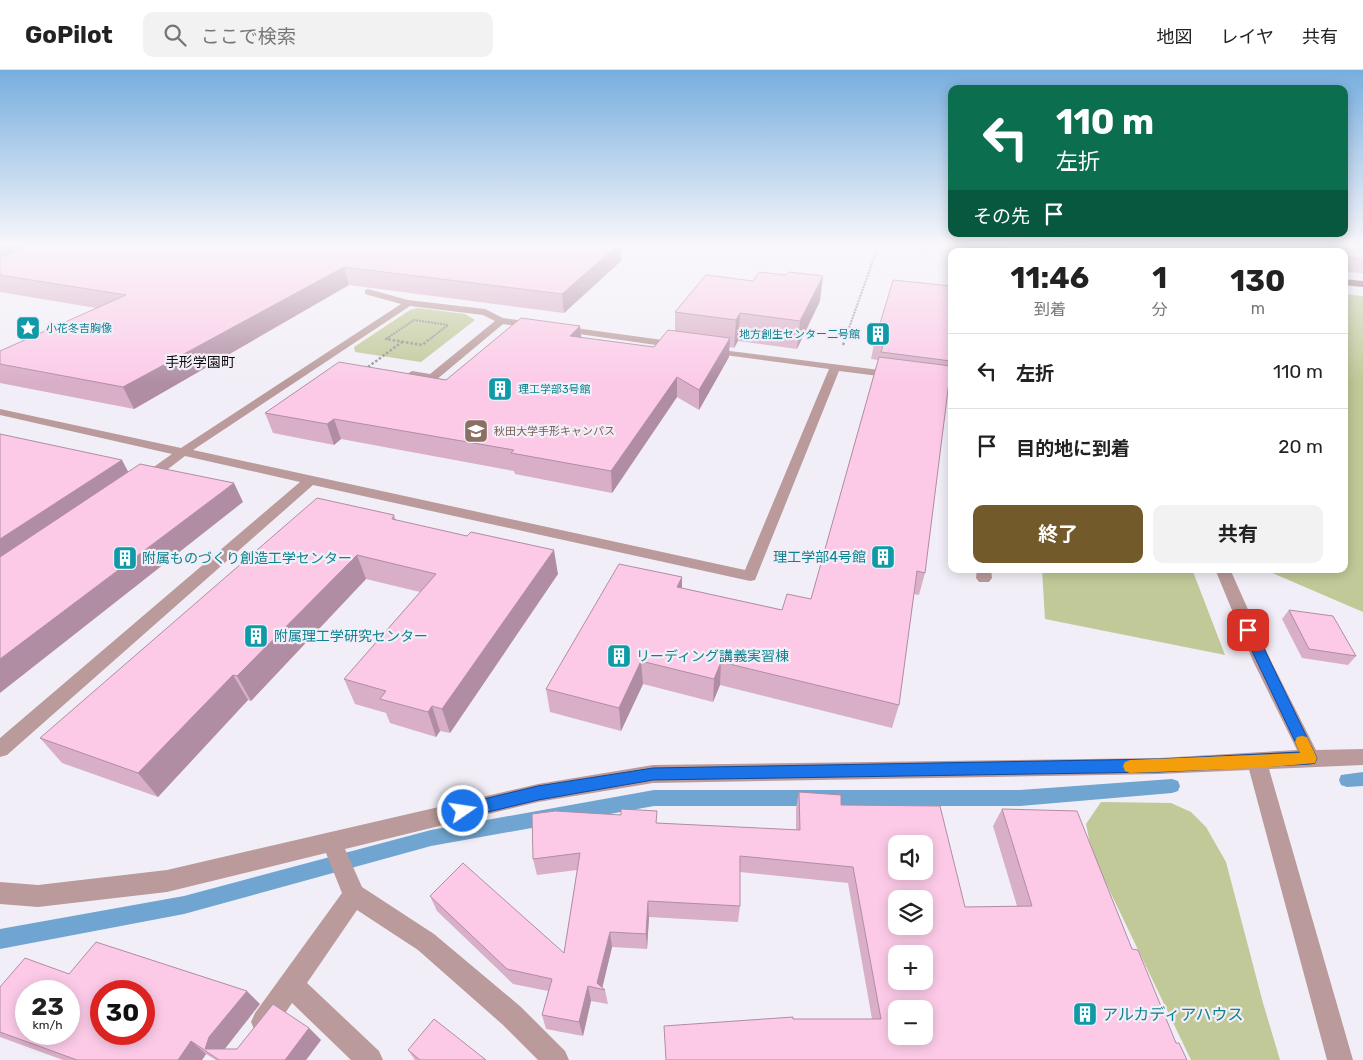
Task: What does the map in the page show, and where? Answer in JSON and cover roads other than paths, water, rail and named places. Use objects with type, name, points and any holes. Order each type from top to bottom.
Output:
[{"type":"street","points":[[368,292],[408,303],[485,312],[501,321],[903,376]]},
{"type":"street","points":[[134,487],[181,453],[408,303]]},
{"type":"street","points":[[404,373],[432,378],[501,321]]},
{"type":"street","points":[[324,360],[368,367]]},
{"type":"street","points":[[0,412],[750,576],[835,367]]},
{"type":"street","points":[[0,749],[310,480]]},
{"type":"street","points":[[1224,573],[1262,661],[1310,758]]},
{"type":"street","points":[[0,893],[38,896],[166,882],[333,844],[538,793],[653,774],[1149,766],[1310,758],[1363,758]]},
{"type":"street","points":[[1257,762],[1340,1060]]},
{"type":"street","points":[[333,844],[353,893],[426,942],[512,1016],[556,1060]]},
{"type":"street","points":[[251,1039],[291,985],[353,893]]},
{"type":"street","points":[[291,985],[370,1060]]},
{"type":"waterway","points":[[1347,780],[1363,779]]},
{"type":"waterway","points":[[0,939],[184,905],[431,838],[654,798],[1020,798],[1172,786]]},
{"type":"place","name":"小花冬吉胸像","points":[[28,328]]},
{"type":"place","name":"地方創生センター二号館","points":[[878,334]]},
{"type":"place","name":"理工学部3号館","points":[[500,389]]},
{"type":"place","name":"秋田大学手形キャンパス","points":[[476,431]]},
{"type":"place","name":"理工学部4号館","points":[[883,557]]},
{"type":"place","name":"附属ものづくり創造工学センター","points":[[125,558]]},
{"type":"place","name":"附属理工学研究センター","points":[[256,636]]},
{"type":"place","name":"リーディング講義実習棟","points":[[619,656]]},
{"type":"place","name":"アルカディアハウス","points":[[1085,1014]]},
{"type":"district","name":"手形学園町","points":[[200,362]]}]
